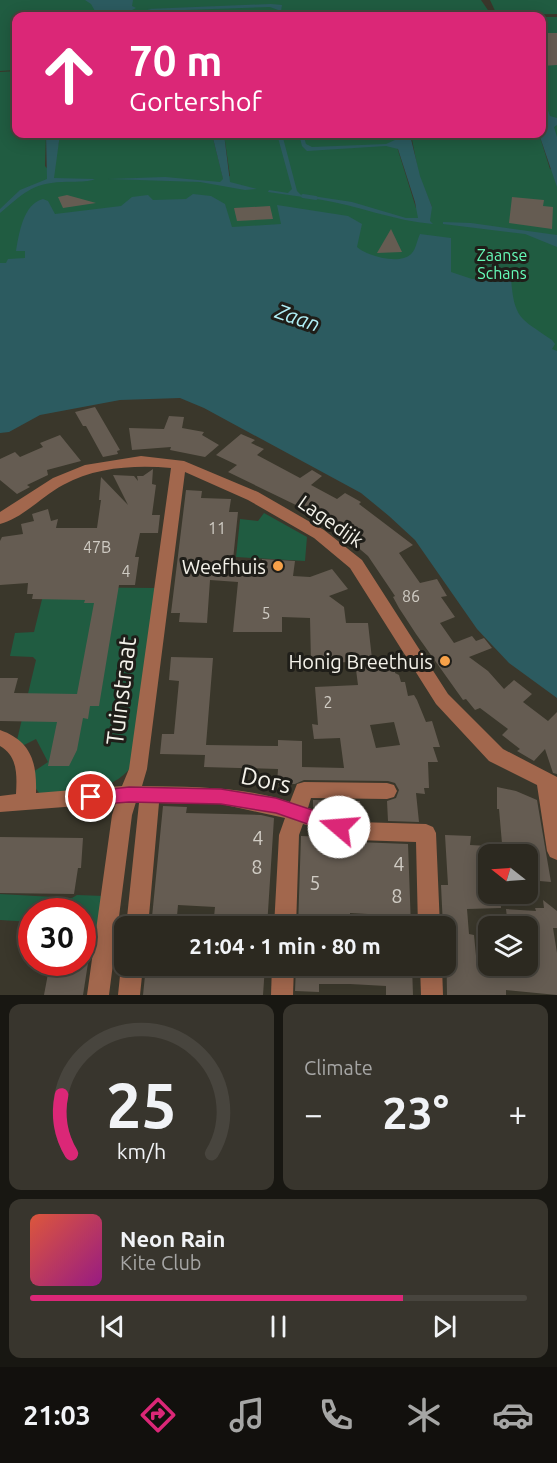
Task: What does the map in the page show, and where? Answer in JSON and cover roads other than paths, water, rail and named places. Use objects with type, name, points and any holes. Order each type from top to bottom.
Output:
[{"type":"street","name":"Lagedijk","points":[[0,519],[58,481],[90,468],[141,461],[179,464],[269,504],[319,534],[356,564],[442,699],[496,755],[551,783]]},
{"type":"street","name":"Tuinstraat","points":[[98,995],[122,815],[138,769],[179,464]]},
{"type":"street","points":[[0,738],[9,740],[17,748],[24,761],[26,803]]},
{"type":"street","points":[[551,783],[557,851]]},
{"type":"street","name":"Dors","points":[[297,812],[304,790],[387,791]]},
{"type":"street","name":"Dors","points":[[0,804],[129,794],[221,796],[276,806],[357,831],[426,833],[429,916]]},
{"type":"street","points":[[137,916],[150,794]]},
{"type":"street","points":[[285,916],[289,835],[297,812]]},
{"type":"street","points":[[129,995],[131,976]]},
{"type":"street","points":[[282,995],[283,976]]},
{"type":"street","points":[[431,976],[432,995]]},
{"type":"water","points":[[85,0],[133,0],[132,6],[136,8],[128,12],[93,12],[95,11]]},
{"type":"water","points":[[282,5],[281,11],[270,7],[156,11],[147,9]]},
{"type":"water","points":[[546,105],[550,116],[557,118],[557,125],[554,127],[557,137],[557,187],[540,138],[546,138]]},
{"type":"water","points":[[46,138],[59,138],[54,178],[95,179],[42,185],[28,191],[0,213],[0,209],[20,190],[47,179]]},
{"type":"water","points":[[213,138],[224,138],[230,182],[257,189],[245,190],[200,182],[108,179],[165,177],[220,182],[223,179]]},
{"type":"water","points":[[278,138],[283,138],[297,191],[303,197],[268,192],[269,190],[288,193],[292,189]]},
{"type":"water","points":[[300,138],[304,138],[306,144],[312,147],[386,144],[395,140],[394,138],[411,138],[420,176],[432,207],[430,221],[433,224],[404,220],[317,199],[319,197],[352,202],[406,218],[418,218],[398,149],[386,146],[307,151],[302,146]]},
{"type":"water","name":"Zaan","points":[[193,194],[211,196],[225,204],[232,227],[281,224],[277,205],[348,216],[362,224],[357,247],[368,254],[384,258],[407,257],[413,251],[420,234],[451,238],[451,272],[472,279],[511,278],[517,310],[526,322],[552,340],[555,344],[552,349],[557,351],[557,698],[509,663],[477,629],[415,540],[389,516],[361,493],[204,408],[180,398],[120,400],[40,415],[9,432],[0,433],[0,263],[6,263],[8,259],[25,258],[25,251],[16,251],[26,213],[36,202],[43,199],[48,201],[55,214],[121,206],[132,197],[148,195],[153,200],[186,199]]},
{"type":"water","points":[[443,222],[471,223],[557,235],[557,247],[525,234],[443,224]]},
{"type":"waterway","points":[[303,196],[316,198]]},
{"type":"place","name":"Weefhuis","points":[[278,566]]},
{"type":"place","name":"Honig Breethuis","points":[[445,661]]},
{"type":"park label","name":"Zaanse Schans","points":[[502,264]]}]
